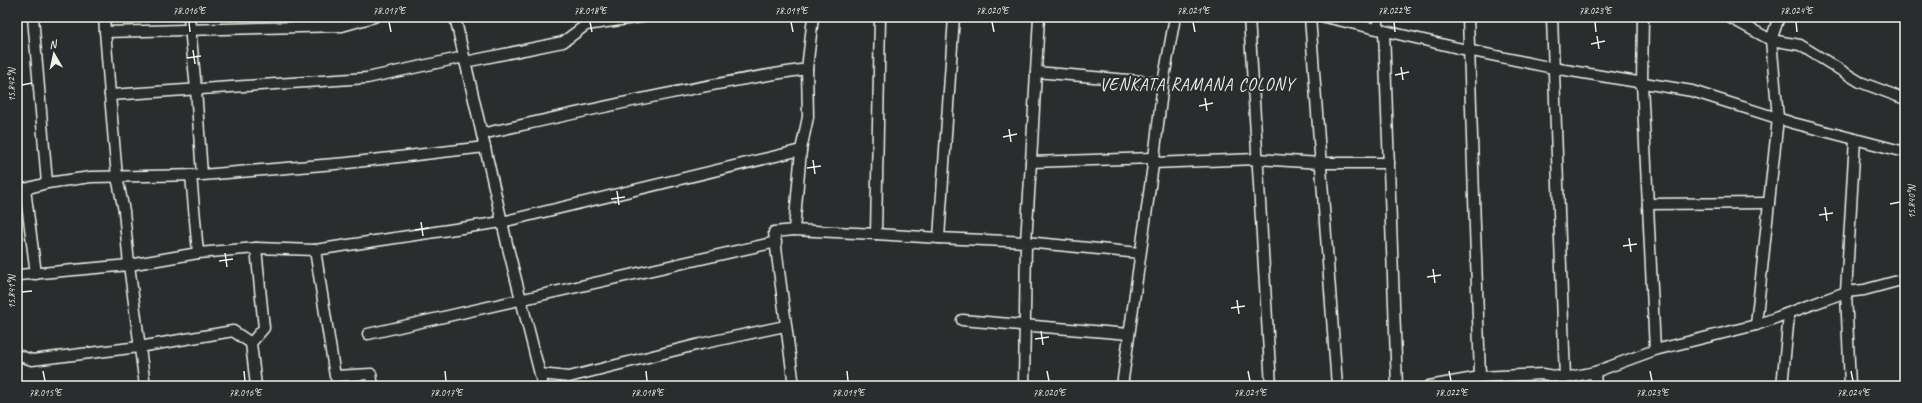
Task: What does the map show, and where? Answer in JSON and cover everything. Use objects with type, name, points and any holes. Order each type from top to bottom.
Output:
[{"type":"street","points":[[33,17],[47,183]]},
{"type":"street","points":[[104,17],[117,177],[124,211],[129,265],[145,386]]},
{"type":"street","points":[[189,17],[202,175]]},
{"type":"street","points":[[105,32],[342,26],[374,17]]},
{"type":"street","points":[[455,17],[540,382],[569,377],[700,344],[785,326]]},
{"type":"street","points":[[110,95],[367,78],[563,42],[586,25],[641,17]]},
{"type":"street","points":[[794,230],[801,150],[808,117],[807,69],[813,17]]},
{"type":"street","points":[[876,234],[880,17]]},
{"type":"street","points":[[939,238],[954,17]]},
{"type":"street","points":[[1024,386],[1026,242],[1039,17]]},
{"type":"street","points":[[1122,386],[1163,83],[1174,17]]},
{"type":"street","points":[[1249,17],[1271,386]]},
{"type":"street","points":[[1310,17],[1337,386]]},
{"type":"street","points":[[1325,17],[1553,68],[1692,91],[1778,118],[1905,152]]},
{"type":"street","points":[[1378,17],[1381,30],[1389,163],[1397,386]]},
{"type":"street","points":[[1468,17],[1480,377]]},
{"type":"street","points":[[1552,17],[1565,378]]},
{"type":"street","points":[[1643,17],[1642,83],[1655,350]]},
{"type":"street","points":[[1729,17],[1771,40],[1800,45],[1860,82],[1905,99]]},
{"type":"street","points":[[1756,325],[1778,118],[1771,40],[1779,17]]},
{"type":"street","points":[[482,134],[743,78],[807,69]]},
{"type":"street","points":[[1036,72],[1163,83]]},
{"type":"street","points":[[1850,386],[1846,292],[1855,139]]},
{"type":"street","points":[[36,274],[21,187],[91,176],[117,177],[202,175],[347,163],[485,147]]},
{"type":"street","points":[[17,277],[18,275],[129,265],[198,253],[256,248],[315,250],[502,222],[801,150]]},
{"type":"street","points":[[1031,162],[1257,159],[1321,163],[1389,163]]},
{"type":"street","points":[[191,175],[198,253]]},
{"type":"street","points":[[1648,204],[1769,203]]},
{"type":"street","points":[[794,386],[774,232],[794,230],[1026,242],[1140,253]]},
{"type":"street","points":[[368,334],[776,242]]},
{"type":"street","points":[[256,248],[264,328],[251,343],[256,386]]},
{"type":"street","points":[[315,250],[335,376],[371,374],[373,386]]},
{"type":"street","points":[[1430,386],[1480,377],[1543,374],[1565,378],[1595,372],[1655,350],[1756,325],[1789,315],[1846,292],[1864,290],[1905,278]]},
{"type":"street","points":[[1782,386],[1789,315]]},
{"type":"street","points":[[962,320],[1129,334]]},
{"type":"street","points":[[17,355],[32,360],[139,347],[233,331],[251,343]]},
{"type":"street","points":[[1595,372],[1596,386]]},
{"type":"street","points":[[1508,375],[1509,386]]},
{"type":"district","name":"VENKATA RAMANA COLONY","points":[[1197,84]]}]
